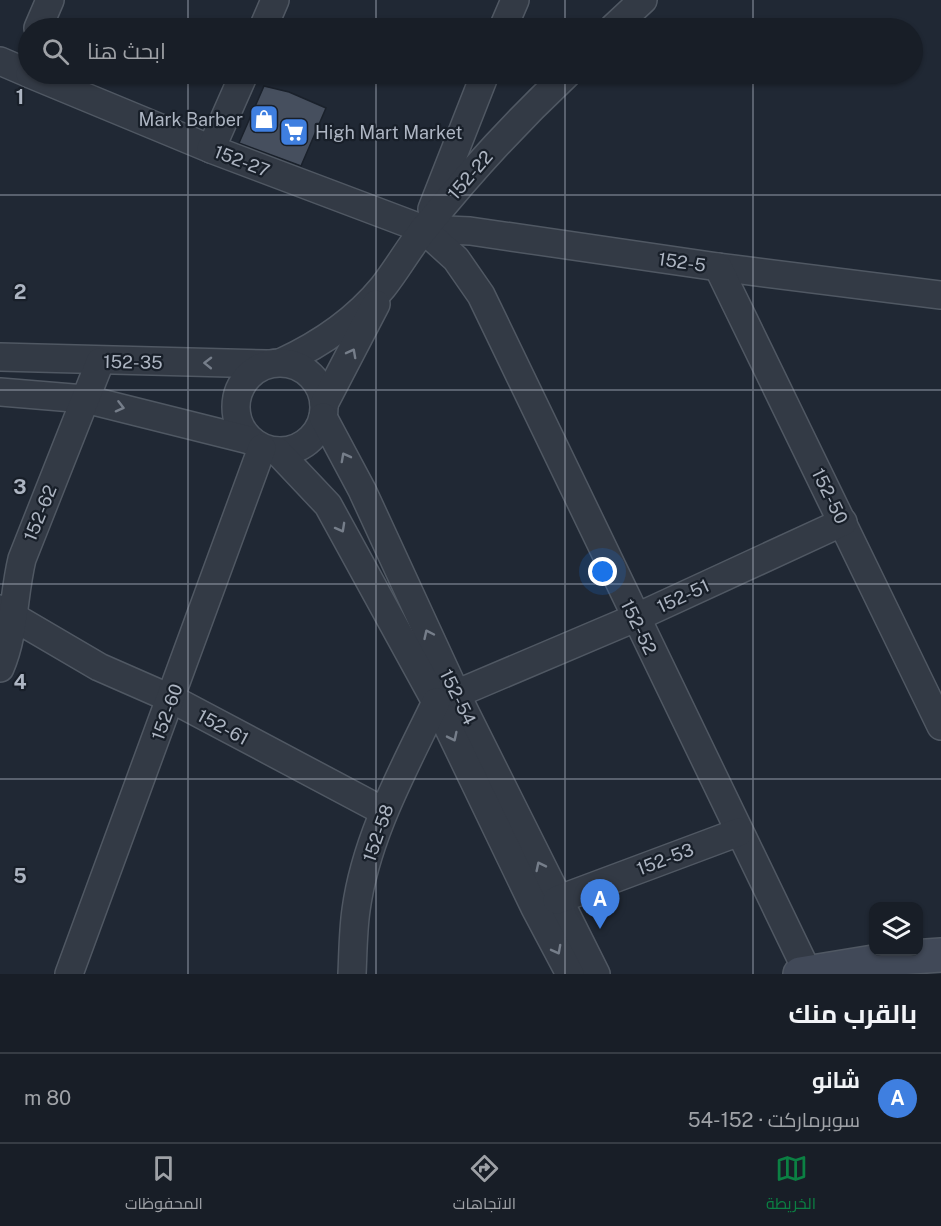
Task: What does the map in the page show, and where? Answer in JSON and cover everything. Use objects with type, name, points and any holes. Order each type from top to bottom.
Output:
[{"type":"main road","points":[[804,973],[898,958],[941,955]]},
{"type":"street","points":[[42,18],[50,0]]},
{"type":"street","points":[[267,18],[275,0]]},
{"type":"street","points":[[507,18],[515,0]]},
{"type":"street","points":[[624,18],[643,0]]},
{"type":"street","name":"152-27","points":[[63,84],[212,149],[423,229]]},
{"type":"street","points":[[212,149],[240,84]]},
{"type":"street","points":[[423,229],[481,84]]},
{"type":"street","name":"152-22","points":[[384,286],[423,229],[511,127],[556,84]]},
{"type":"street","name":"152-5","points":[[423,229],[470,231],[718,267],[941,294]]},
{"type":"street","name":"152-52","points":[[423,229],[456,259],[481,295],[739,832],[804,973]]},
{"type":"street","name":"152-50","points":[[718,267],[941,726]]},
{"type":"street","points":[[263,446],[240,427],[235,412],[236,397],[242,383],[253,371],[311,349],[338,331],[384,286]]},
{"type":"street","points":[[0,392],[85,399],[263,446],[293,449],[306,442],[317,431],[323,411],[384,286]]},
{"type":"street","name":"152-35","points":[[0,357],[100,362],[274,363]]},
{"type":"street","name":"152-62","points":[[0,668],[12,634],[6,613],[22,559],[100,362]]},
{"type":"street","points":[[274,363],[298,366],[311,375],[321,389],[323,411]]},
{"type":"street","name":"152-54","points":[[323,411],[362,490],[446,698],[535,908],[570,974]]},
{"type":"street","name":"152-54","points":[[263,446],[328,505],[446,698],[596,974]]},
{"type":"street","name":"152-60","points":[[69,974],[172,699],[263,446]]},
{"type":"street","name":"152-51","points":[[446,698],[635,618],[843,522]]},
{"type":"street","name":"152-61","points":[[6,613],[99,667],[172,699],[383,811]]},
{"type":"street","name":"152-58","points":[[352,974],[356,909],[367,860],[383,811],[446,698]]},
{"type":"street","name":"152-53","points":[[557,900],[739,832]]},
{"type":"building","points":[[264,86],[289,92],[326,108],[301,166],[239,143]]},
{"type":"place","name":"Mark Barber","points":[[264,119]]},
{"type":"place","name":"High Mart Market","points":[[294,132]]},
{"type":"place","name":"شانو","points":[[600,929]]}]
